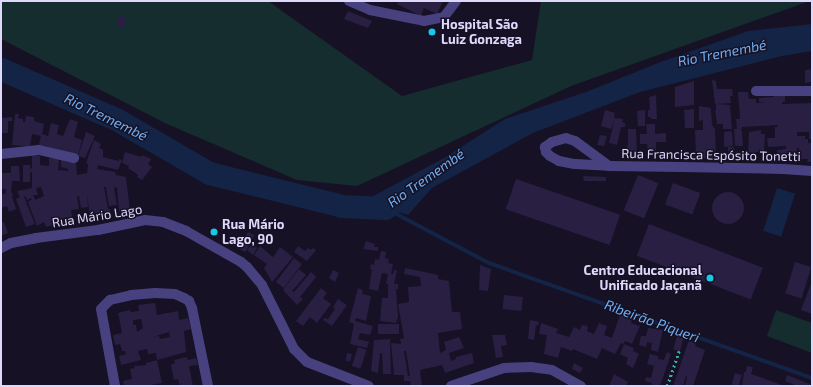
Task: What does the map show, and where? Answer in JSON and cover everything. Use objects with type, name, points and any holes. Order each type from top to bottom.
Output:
[{"type":"street","points":[[349,1],[370,10],[424,20],[444,17],[456,1]]},
{"type":"street","points":[[756,91],[812,91]]},
{"type":"street","name":"Rua Francisca Espósito Tonetti","points":[[610,166],[575,141],[566,138],[552,142],[545,147],[546,152],[550,156],[559,161],[575,164],[610,166],[812,171]]},
{"type":"street","points":[[1,154],[39,150],[74,158]]},
{"type":"street","name":"Rua Mário Lago","points":[[1,248],[11,243],[36,238],[98,230],[145,220],[162,222],[186,231],[241,262],[247,267],[262,285],[294,349],[307,362],[369,386]]},
{"type":"street","points":[[115,386],[101,309],[110,300],[131,295],[155,293],[175,294],[188,301],[192,308],[208,386]]},
{"type":"street","points":[[451,386],[504,368],[552,370],[581,386]]},
{"type":"path","points":[[668,386],[679,351]]},
{"type":"green space","points":[[1,1],[268,1],[402,96],[532,60],[541,1],[807,2],[571,86],[357,186],[297,180],[167,124],[1,39]]},
{"type":"green space","points":[[776,310],[812,323],[812,353],[767,336]]},
{"type":"water","points":[[812,24],[812,51],[782,56],[640,92],[533,133],[432,188],[408,215],[364,201],[444,158],[505,119],[586,92],[658,63],[748,31]]},
{"type":"water","points":[[777,188],[795,194],[781,237],[763,231]]},
{"type":"building","points":[[398,1],[443,1],[437,14],[424,8],[421,16],[397,4]]},
{"type":"building","points":[[348,11],[372,21],[368,28],[344,19]]},
{"type":"building","points":[[119,16],[126,17],[124,28],[116,26]]},
{"type":"building","points":[[812,69],[812,82],[805,83],[805,70]]},
{"type":"building","points":[[712,80],[716,81],[717,89],[732,89],[733,96],[730,96],[731,103],[715,104]]},
{"type":"building","points":[[694,81],[694,105],[675,107],[675,87]]},
{"type":"building","points":[[738,92],[748,92],[749,99],[756,99],[756,103],[766,103],[759,102],[759,98],[774,97],[774,95],[785,95],[785,102],[782,102],[782,104],[812,103],[812,139],[809,139],[809,132],[797,132],[797,136],[805,136],[805,139],[808,139],[808,143],[811,143],[812,162],[807,162],[808,159],[799,159],[799,148],[797,148],[796,156],[777,157],[777,150],[786,149],[786,146],[768,147],[767,138],[775,138],[775,127],[778,125],[742,127],[741,131],[743,146],[735,146],[734,129],[737,129],[736,119],[740,119]]},
{"type":"building","points":[[656,95],[657,119],[651,119],[651,117],[648,117],[648,110],[650,110],[649,97]]},
{"type":"building","points":[[716,104],[730,105],[732,129],[723,129],[723,124],[717,124],[715,110]]},
{"type":"building","points":[[699,106],[711,108],[712,125],[715,129],[716,159],[696,158],[695,130],[703,130],[703,120],[699,121]]},
{"type":"building","points":[[694,109],[694,128],[685,128],[684,110]]},
{"type":"building","points":[[605,110],[615,113],[614,118],[623,119],[622,122],[625,123],[625,127],[621,127],[617,145],[609,143],[614,121],[611,129],[601,126]]},
{"type":"building","points":[[645,110],[645,126],[638,126],[637,111]]},
{"type":"building","points":[[15,114],[19,114],[18,118],[23,119],[23,122],[25,122],[26,116],[34,117],[34,121],[44,124],[42,134],[48,136],[51,123],[59,125],[57,134],[63,136],[70,119],[78,122],[74,137],[82,140],[78,156],[38,148],[41,136],[32,134],[30,147],[12,145]]},
{"type":"building","points":[[12,117],[12,121],[8,121],[8,133],[1,133],[1,118]]},
{"type":"building","points":[[646,124],[655,124],[655,134],[666,133],[666,142],[656,142],[656,152],[648,152],[647,144],[640,144],[640,134],[647,134]]},
{"type":"building","points":[[628,129],[636,129],[637,153],[629,153],[628,150],[627,151]]},
{"type":"building","points":[[761,130],[761,134],[765,134],[764,152],[756,152],[756,156],[750,155],[750,153],[748,153],[749,132]]},
{"type":"building","points":[[732,131],[733,146],[724,147],[724,132]]},
{"type":"building","points":[[86,132],[95,136],[85,158],[78,156]]},
{"type":"building","points":[[600,135],[607,136],[604,146],[597,145]]},
{"type":"building","points":[[94,140],[101,144],[99,148],[103,150],[103,157],[119,161],[119,159],[122,160],[118,170],[98,165],[97,169],[115,172],[116,175],[126,177],[130,211],[119,211],[117,187],[114,188],[117,205],[109,206],[106,187],[104,187],[110,214],[90,217],[87,193],[88,207],[81,208],[79,196],[77,196],[79,209],[71,210],[73,222],[64,224],[63,222],[46,227],[44,222],[37,226],[28,202],[32,199],[27,200],[25,196],[24,197],[35,224],[26,227],[16,199],[20,197],[17,191],[32,188],[32,172],[30,172],[30,182],[23,182],[23,165],[30,165],[30,169],[32,168],[32,155],[40,156],[40,165],[49,166],[49,158],[59,159],[58,170],[68,171],[68,169],[61,167],[61,159],[76,162],[77,175],[87,173],[88,164],[86,163]],"holes":[[[41,187],[44,196],[35,200],[33,195],[38,195],[36,188]]]},
{"type":"building","points":[[728,147],[734,147],[735,158],[728,158]]},
{"type":"building","points":[[125,152],[141,157],[142,155],[151,159],[148,164],[152,167],[142,180],[128,168],[129,166],[122,163]]},
{"type":"building","points":[[11,166],[19,166],[20,181],[12,181],[11,191],[16,209],[9,212],[7,206],[1,208],[1,195],[6,193],[6,189],[2,189],[2,173],[11,173]]},
{"type":"building","points":[[638,175],[658,183],[644,218],[624,210]]},
{"type":"building","points":[[583,176],[606,177],[606,181],[584,181]]},
{"type":"building","points":[[516,179],[620,215],[610,245],[506,209]]},
{"type":"building","points":[[673,183],[700,193],[692,215],[665,205]]},
{"type":"building","points":[[725,192],[731,192],[740,196],[744,208],[740,220],[731,224],[725,224],[716,220],[712,211],[712,205],[716,196]]},
{"type":"building","points":[[4,222],[8,233],[1,236],[1,223]]},
{"type":"building","points":[[649,224],[763,268],[751,299],[637,256]]},
{"type":"building","points":[[248,232],[254,235],[246,252],[239,249]]},
{"type":"building","points":[[366,241],[375,244],[374,247],[378,247],[378,251],[363,249]]},
{"type":"building","points":[[252,244],[257,248],[253,255],[247,250]]},
{"type":"building","points":[[260,246],[273,257],[280,247],[293,257],[272,282],[264,268],[267,264],[254,255]]},
{"type":"building","points":[[298,246],[305,251],[308,248],[311,250],[313,248],[316,250],[307,261],[294,252]]},
{"type":"building","points":[[381,251],[386,252],[385,258],[389,259],[388,263],[393,264],[391,274],[393,274],[394,270],[397,271],[394,284],[398,284],[398,289],[396,289],[398,317],[396,323],[380,321],[382,298],[388,298],[388,284],[386,284],[388,274],[382,273],[378,291],[369,289],[372,270],[370,269],[371,264],[374,265],[375,259],[379,260]]},
{"type":"building","points":[[294,258],[302,264],[284,288],[276,282]]},
{"type":"building","points":[[795,262],[811,267],[802,299],[785,294]]},
{"type":"building","points":[[480,265],[491,269],[488,291],[479,290]]},
{"type":"building","points":[[405,268],[438,275],[438,279],[449,281],[452,312],[460,312],[462,329],[438,333],[440,353],[446,350],[444,342],[459,337],[464,348],[449,353],[451,361],[456,359],[456,357],[472,353],[474,363],[445,373],[442,365],[420,370],[422,386],[411,386],[410,381],[404,381],[404,375],[394,375],[391,343],[401,344],[400,339],[404,338],[398,304],[409,302],[408,287],[421,286],[420,277],[404,274]],"holes":[[[404,351],[406,351],[410,376],[408,376]]]},
{"type":"building","points":[[299,269],[306,275],[292,291],[294,292],[311,272],[316,277],[300,297],[303,299],[297,305],[283,290]]},
{"type":"building","points":[[333,270],[339,273],[335,282],[329,278]]},
{"type":"building","points":[[812,281],[812,314],[801,310]]},
{"type":"building","points":[[321,288],[327,293],[323,298],[331,304],[317,323],[310,317],[303,326],[296,321]]},
{"type":"building","points":[[358,288],[363,290],[362,294],[371,296],[366,321],[356,318],[355,321],[373,326],[370,335],[360,333],[358,339],[369,342],[367,348],[350,344],[354,324],[349,322]]},
{"type":"building","points":[[504,295],[523,297],[521,311],[503,309]]},
{"type":"building","points":[[338,299],[347,305],[332,326],[323,320],[324,318],[328,319],[335,309],[333,307]]},
{"type":"building","points":[[155,303],[157,315],[178,311],[179,320],[188,318],[191,329],[184,331],[186,352],[157,360],[156,353],[148,354],[147,349],[138,351],[141,360],[121,365],[119,356],[126,354],[125,351],[122,351],[120,344],[115,345],[113,335],[122,333],[118,313],[130,310],[131,312],[139,311],[138,305]],"holes":[[[141,319],[143,328],[137,332],[136,325],[133,325],[133,320]],[[169,332],[170,337],[160,339],[159,336],[153,337]]]},
{"type":"building","points":[[620,315],[632,320],[631,323],[640,326],[632,344],[625,341],[624,344],[621,343],[615,354],[602,348],[597,359],[573,349],[572,351],[561,347],[558,358],[544,354],[547,335],[539,334],[541,323],[558,329],[556,333],[569,337],[574,327],[580,330],[582,325],[588,326],[587,331],[594,334],[599,323],[607,326],[604,335],[612,338]]},
{"type":"building","points":[[530,320],[539,322],[538,326],[536,325],[534,340],[528,339]]},
{"type":"building","points":[[378,324],[399,324],[399,334],[378,334]]},
{"type":"building","points":[[648,328],[663,330],[658,352],[651,350],[652,343],[647,342],[646,347],[639,345],[641,336],[646,336]]},
{"type":"building","points":[[492,335],[505,335],[507,345],[501,346],[503,357],[496,358]]},
{"type":"building","points":[[677,336],[684,338],[680,351],[673,349]]},
{"type":"building","points":[[390,339],[391,374],[383,374],[382,353],[380,353],[378,373],[371,371],[374,340]]},
{"type":"building","points":[[689,340],[696,343],[695,346],[705,350],[693,386],[685,386],[686,376],[683,386],[673,386]]},
{"type":"building","points":[[624,344],[634,348],[633,351],[639,354],[633,368],[626,364],[628,358],[620,354]]},
{"type":"building","points":[[358,347],[367,350],[360,369],[352,366]]},
{"type":"building","points":[[667,352],[671,354],[660,386],[651,386],[652,383],[645,381],[646,377],[651,378],[654,366],[647,364],[650,354],[658,356],[658,359],[664,360]]},
{"type":"building","points":[[347,353],[352,354],[350,362],[345,361]]},
{"type":"building","points":[[187,357],[188,360],[196,358],[198,365],[189,366],[193,386],[180,386],[178,379],[174,380],[171,365],[175,363],[174,360]]},
{"type":"building","points":[[157,360],[162,383],[146,386],[124,386],[123,381],[132,379],[130,369],[135,368],[134,366],[146,365],[146,363]]},
{"type":"building","points":[[574,363],[583,368],[580,373],[572,369]]},
{"type":"building","points":[[747,366],[753,367],[751,374],[785,386],[742,386],[744,372],[746,372]]},
{"type":"building","points":[[735,373],[742,375],[739,386],[732,385]]},
{"type":"building","points":[[614,374],[628,382],[626,386],[609,386]]},
{"type":"building","points":[[787,375],[812,386],[797,386],[785,381]]},
{"type":"waterway","name":"Rio Tremembé","points":[[1,69],[116,119],[209,173],[342,206],[385,208],[410,189]]},
{"type":"waterway","name":"Ribeirão Piqueri","points":[[385,208],[489,263],[812,378]]},
{"type":"place","name":"Hospital São Luiz Gonzaga","points":[[432,32]]},
{"type":"place","name":"Rua Mário Lago, 90","points":[[214,232]]},
{"type":"place","name":"Centro Educacional Unificado Jaçanã","points":[[710,278]]}]
